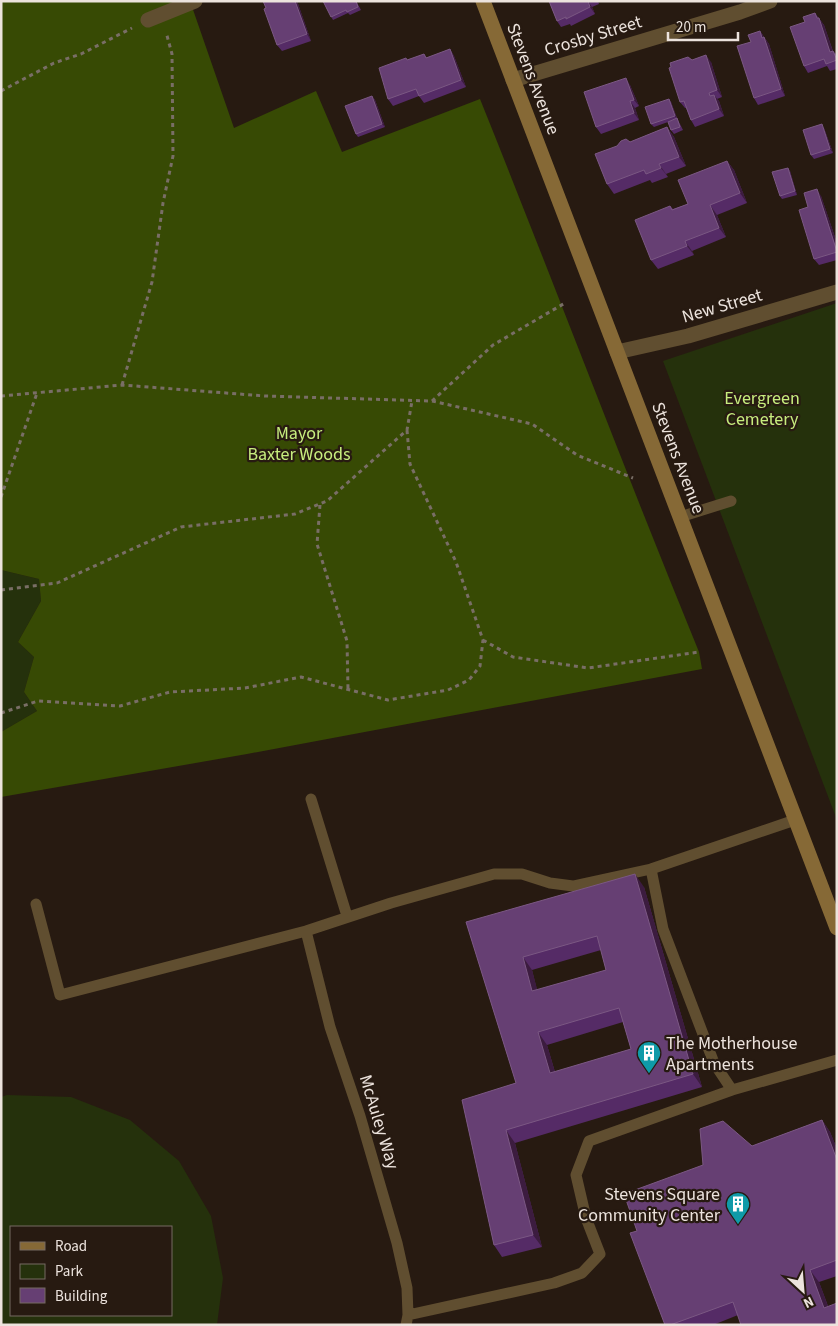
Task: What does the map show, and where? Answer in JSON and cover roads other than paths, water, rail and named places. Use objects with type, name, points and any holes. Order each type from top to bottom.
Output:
[{"type":"main road","name":"Stevens Avenue","points":[[483,1],[837,928]]},
{"type":"street","points":[[155,17],[195,1]]},
{"type":"street","name":"Crosby Street","points":[[514,80],[603,51],[740,12],[770,1]]},
{"type":"street","name":"New Street","points":[[618,352],[688,336],[837,292]]},
{"type":"lane","points":[[680,517],[731,501]]},
{"type":"lane","points":[[311,799],[347,916]]},
{"type":"lane","points":[[36,904],[60,995],[306,931],[347,916],[494,874],[522,874],[550,883],[573,886],[651,869],[795,820]]},
{"type":"lane","points":[[651,869],[663,929],[714,1063],[732,1090]]},
{"type":"lane","name":"McAuley Way","points":[[306,931],[330,1027],[360,1116],[397,1243],[407,1288],[407,1320]]},
{"type":"lane","points":[[407,1320],[554,1284],[582,1272],[600,1254],[586,1218],[576,1175],[589,1141],[732,1090],[837,1060]]},
{"type":"place","name":"The Motherhouse Apartments","points":[[649,1074]]},
{"type":"place","name":"Stevens Square Community Center","points":[[738,1225]]},
{"type":"park label","name":"Evergreen Cemetery","points":[[762,408]]},
{"type":"park label","name":"Mayor Baxter Woods","points":[[299,443]]}]
